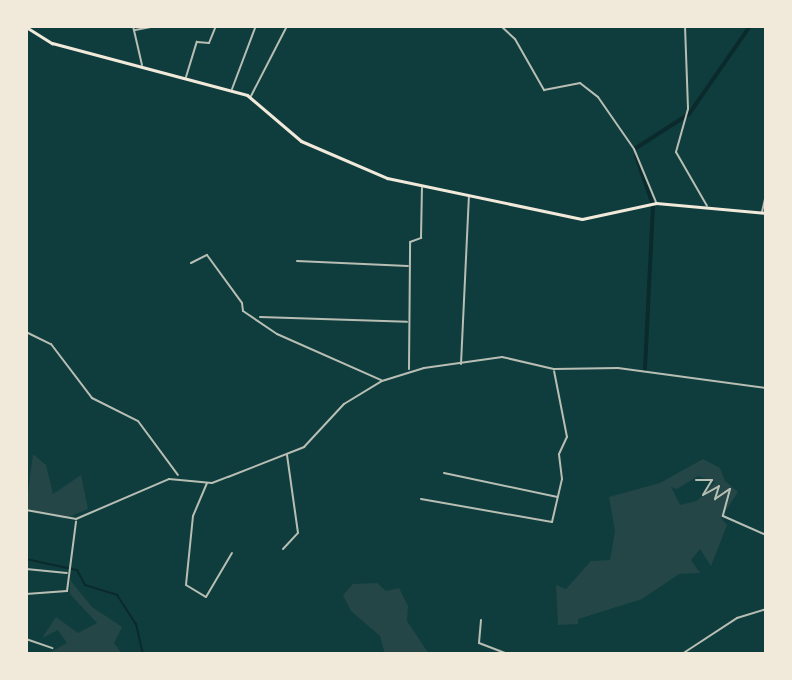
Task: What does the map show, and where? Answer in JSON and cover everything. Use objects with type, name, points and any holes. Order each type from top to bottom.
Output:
[{"type":"main road","points":[[26,27],[52,43],[232,89],[250,97],[301,141],[376,174],[423,187],[582,219],[654,203],[764,210]]},
{"type":"street","points":[[143,66],[133,28],[155,26]]},
{"type":"street","points":[[186,77],[197,42],[209,43],[216,26]]},
{"type":"street","points":[[250,97],[287,26]]},
{"type":"street","points":[[501,26],[515,39],[544,90],[580,83],[598,97],[634,149],[654,203]]},
{"type":"street","points":[[685,26],[687,115],[677,159],[708,207]]},
{"type":"street","points":[[232,89],[255,28]]},
{"type":"street","points":[[409,371],[410,242],[421,238],[423,187]]},
{"type":"street","points":[[764,210],[766,195]]},
{"type":"street","points":[[461,364],[469,197]]},
{"type":"street","points":[[191,263],[207,255],[242,303],[243,311],[277,334],[383,381]]},
{"type":"street","points":[[297,261],[410,266]]},
{"type":"street","points":[[260,317],[408,322]]},
{"type":"street","points":[[26,332],[51,344],[92,398],[138,421],[179,477]]},
{"type":"street","points":[[26,510],[76,519],[179,477],[208,482],[287,454],[309,444],[344,404],[383,381],[409,371],[502,357],[554,369],[618,368],[766,388]]},
{"type":"street","points":[[421,499],[552,522],[559,497],[559,454],[567,437],[554,369]]},
{"type":"street","points":[[283,549],[298,533],[287,454]]},
{"type":"street","points":[[444,473],[559,497]]},
{"type":"street","points":[[696,480],[712,480],[703,495],[719,486],[715,499],[730,489],[723,516],[766,535]]},
{"type":"street","points":[[208,482],[193,516],[186,585],[206,597],[232,553]]},
{"type":"street","points":[[26,594],[67,591],[76,519]]},
{"type":"street","points":[[26,569],[68,570]]},
{"type":"street","points":[[682,654],[737,618],[766,609]]},
{"type":"street","points":[[481,620],[479,643],[507,654]]},
{"type":"street","points":[[26,639],[52,648]]},
{"type":"shaded area","points":[[33,454],[46,465],[53,494],[81,475],[88,509],[64,519],[26,508]]},
{"type":"shaded area","points":[[703,459],[720,468],[725,481],[738,492],[721,518],[727,525],[711,566],[700,549],[691,560],[700,573],[679,574],[642,599],[578,619],[578,624],[558,625],[556,585],[566,589],[591,561],[610,560],[615,531],[609,497],[660,483]],"holes":[[[698,476],[715,482],[697,501],[680,505],[671,487],[677,489]]]},
{"type":"shaded area","points":[[70,580],[92,607],[122,627],[114,643],[122,654],[47,654],[67,643],[58,630],[42,638],[56,617],[78,633],[97,623],[70,594]]},
{"type":"shaded area","points":[[377,583],[386,591],[399,588],[408,606],[407,621],[429,654],[385,654],[380,636],[351,611],[343,595],[353,584]]},
{"type":"waterway","points":[[636,148],[689,114],[750,26]]},
{"type":"waterway","points":[[636,156],[653,205],[645,369]]},
{"type":"waterway","points":[[26,559],[77,570],[85,585],[117,595],[136,624],[143,654]]}]
